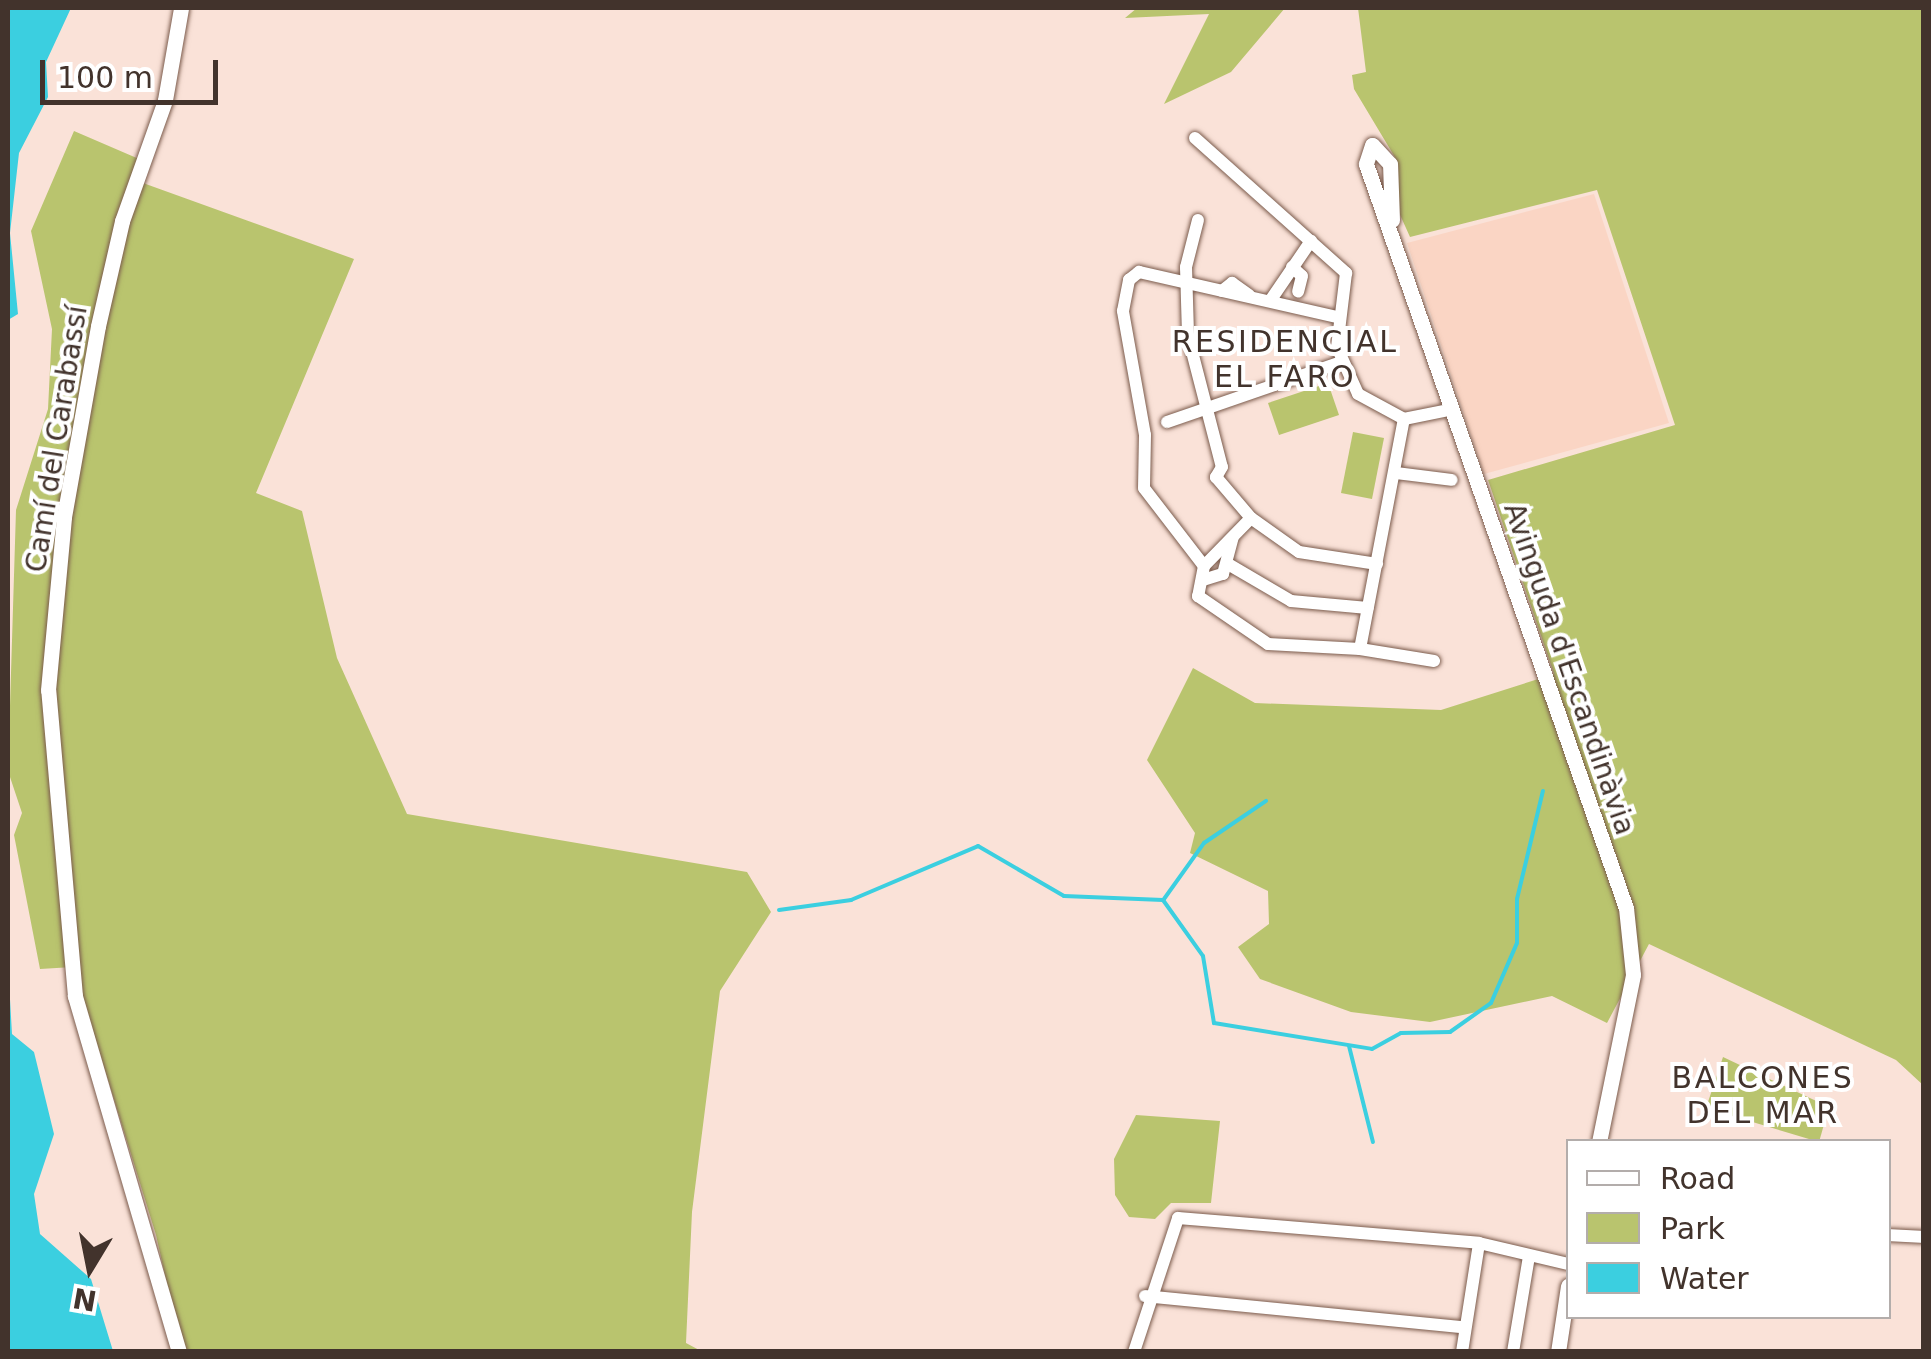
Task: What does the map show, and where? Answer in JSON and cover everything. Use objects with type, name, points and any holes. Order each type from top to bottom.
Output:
[{"type":"street","name":"Camí del Carabassí","points":[[180,1352],[75,996],[48,690],[64,517],[98,326],[122,221],[166,100],[181,8]]},
{"type":"street","points":[[1194,138],[1346,272],[1337,317],[1341,362],[1373,408],[1404,419],[1453,408]]},
{"type":"street","points":[[1198,220],[1189,284],[1188,336],[1208,408],[1216,476],[1251,518],[1299,552],[1377,564]]},
{"type":"street","name":"Avinguda d'Escandinàvia","points":[[1392,220],[1626,908],[1633,975],[1600,1139]]},
{"type":"street","points":[[1270,300],[1311,240]]},
{"type":"street","points":[[1292,267],[1302,276],[1298,292]]},
{"type":"street","points":[[1234,538],[1228,564],[1218,580],[1203,573],[1144,488],[1146,435],[1122,311],[1139,272],[1337,317]]},
{"type":"street","points":[[1167,422],[1341,362]]},
{"type":"street","points":[[1360,649],[1404,419]]},
{"type":"street","points":[[1396,473],[1452,480]]},
{"type":"street","points":[[1251,518],[1203,573],[1198,596],[1268,644],[1360,649],[1434,661]]},
{"type":"street","points":[[1228,564],[1291,601],[1368,608]]},
{"type":"street","points":[[1134,1352],[1145,1296],[1178,1218],[1479,1243],[1566,1264]]},
{"type":"street","points":[[1891,1235],[1924,1237]]},
{"type":"street","points":[[1462,1352],[1479,1243]]},
{"type":"street","points":[[1513,1352],[1529,1256]]},
{"type":"street","points":[[1145,1296],[1464,1327]]},
{"type":"street","points":[[1558,1352],[1566,1299]]},
{"type":"shaded area","points":[[1594,194],[1669,423],[1484,474],[1407,243]]},
{"type":"green space","points":[[1137,8],[1285,8],[1231,72],[1164,104],[1209,14],[1125,18]]},
{"type":"green space","points":[[1358,8],[1923,8],[1923,1085],[1896,1060],[1649,944],[1607,1023],[1552,996],[1430,1022],[1351,1012],[1260,979],[1238,947],[1269,924],[1268,891],[1190,853],[1195,833],[1147,760],[1193,668],[1255,703],[1441,710],[1554,674],[1488,480],[1675,425],[1597,190],[1410,237],[1397,208],[1396,159],[1354,89],[1352,75],[1366,72]]},
{"type":"green space","points":[[74,131],[139,159],[143,183],[354,259],[256,493],[302,511],[337,658],[407,814],[747,872],[771,912],[720,991],[692,1212],[686,1343],[701,1351],[182,1351],[156,1235],[73,967],[40,969],[14,835],[22,813],[8,771],[16,510],[48,409],[52,329],[31,231]]},
{"type":"green space","points":[[1328,383],[1339,415],[1279,435],[1268,403]]},
{"type":"green space","points":[[1353,432],[1384,438],[1372,499],[1341,493]]},
{"type":"green space","points":[[1723,1057],[1829,1107],[1820,1139],[1706,1108]]},
{"type":"green space","points":[[1136,1115],[1220,1121],[1211,1203],[1171,1203],[1155,1219],[1129,1217],[1115,1195],[1114,1159]]},
{"type":"water","points":[[8,8],[71,8],[46,62],[48,97],[19,153],[10,233],[18,314],[8,320]]},
{"type":"water","points":[[8,964],[12,1034],[34,1052],[54,1134],[34,1194],[40,1234],[91,1279],[113,1351],[8,1351]]},
{"type":"waterway","points":[[779,910],[851,900],[978,846],[1064,896],[1163,900],[1203,956],[1214,1023],[1372,1049],[1401,1033],[1450,1032],[1491,1003],[1517,943],[1517,899],[1543,791]]},
{"type":"waterway","points":[[1164,899],[1204,843],[1266,801]]},
{"type":"waterway","points":[[1349,1046],[1373,1142]]},
{"type":"district","name":"RESIDENCIAL EL FARO","points":[[1285,359]]},
{"type":"district","name":"BALCONES DEL MAR","points":[[1763,1095]]}]
